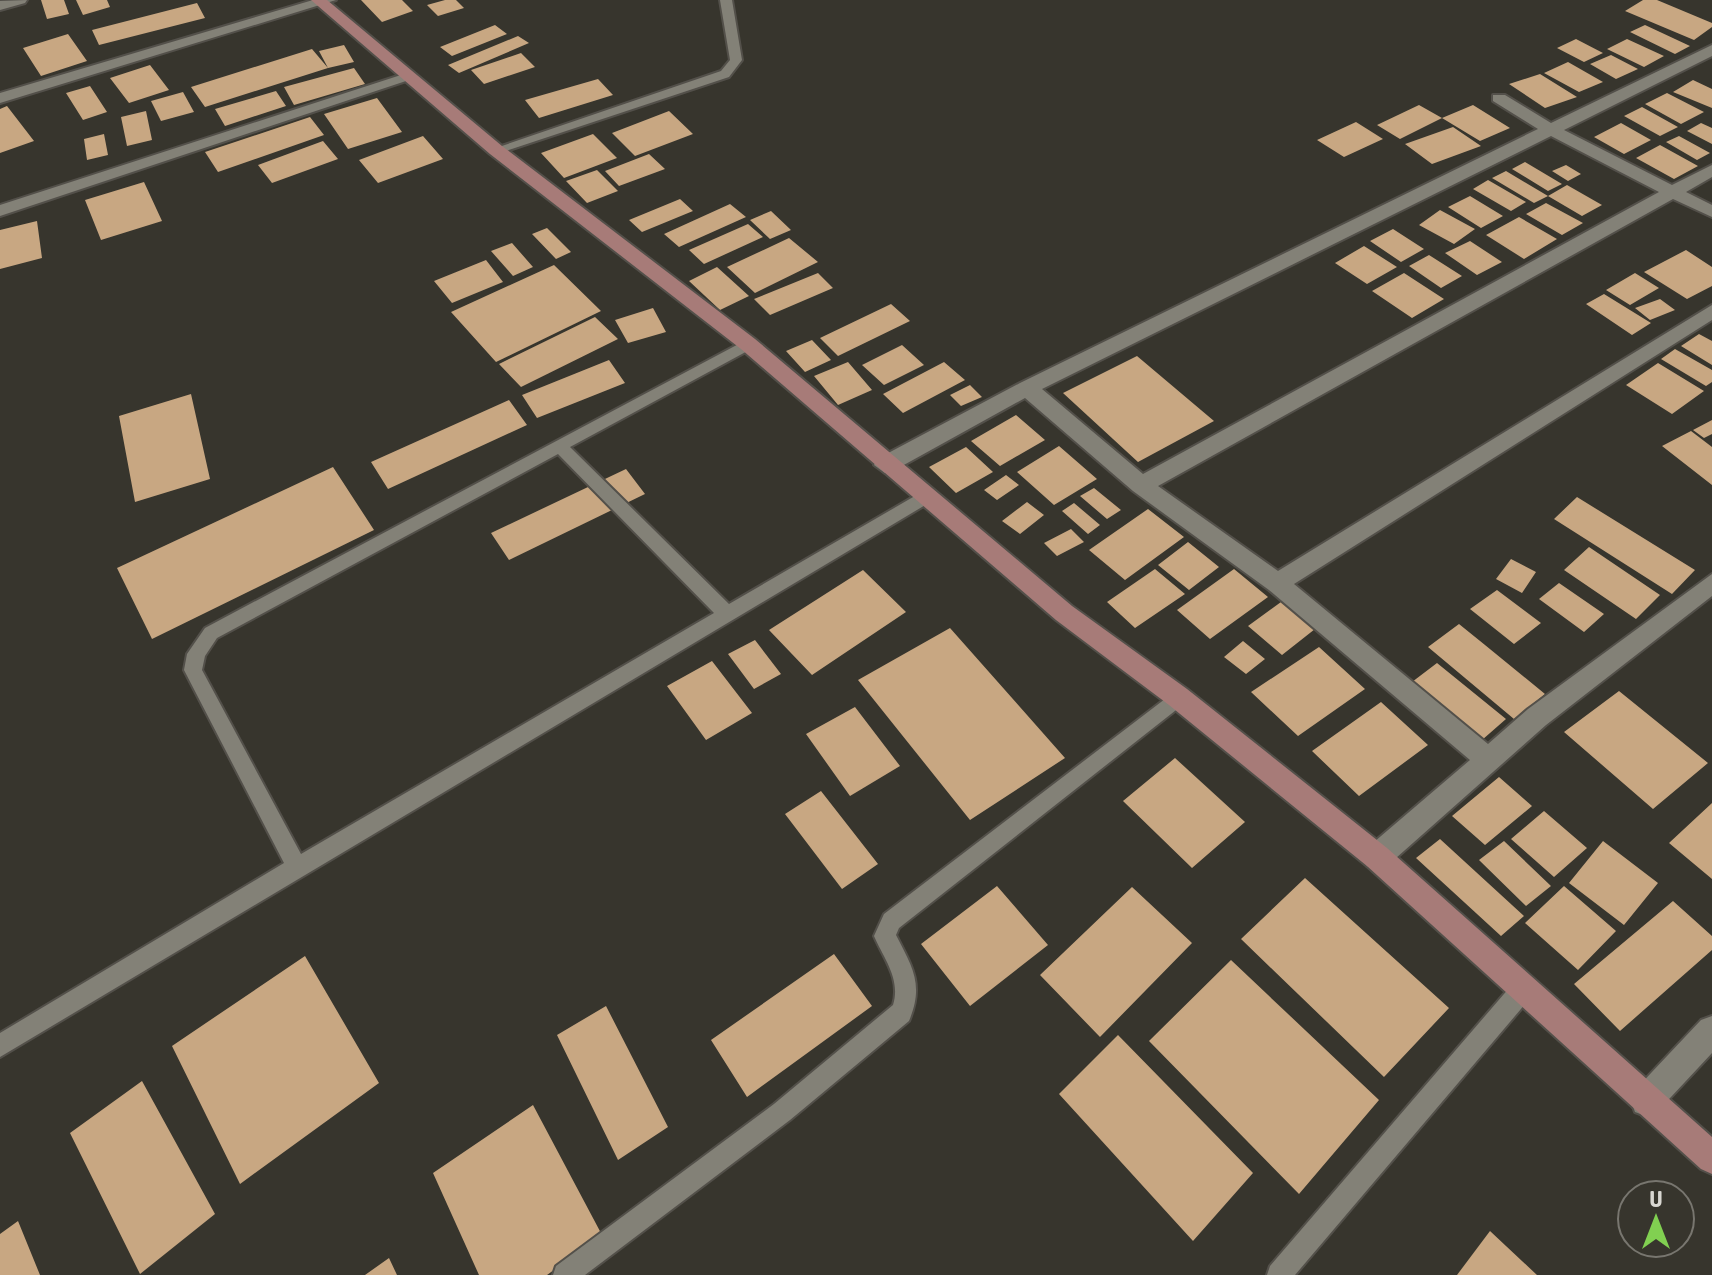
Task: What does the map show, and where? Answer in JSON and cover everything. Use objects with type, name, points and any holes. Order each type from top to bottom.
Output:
[{"type":"main road","points":[[322,1],[496,150],[748,344],[885,465],[1064,613],[1178,697],[1377,857],[1712,1158]]},
{"type":"street","points":[[0,6],[20,0]]},
{"type":"street","points":[[0,98],[322,1]]},
{"type":"street","points":[[885,465],[1027,388],[1712,50]]},
{"type":"street","points":[[0,211],[410,77]]},
{"type":"street","points":[[1499,98],[1549,129],[1712,212]]},
{"type":"street","points":[[1141,485],[1712,170]]},
{"type":"street","points":[[1277,583],[1712,311]]},
{"type":"street","points":[[1027,388],[1141,485],[1277,583],[1489,760]]},
{"type":"street","points":[[1377,857],[1537,717],[1712,583]]},
{"type":"street","points":[[1646,1101],[1712,1031]]},
{"type":"lane","points":[[496,150],[725,74],[736,60],[726,0]]},
{"type":"lane","points":[[297,867],[193,670],[196,654],[211,633],[233,618],[748,344]]},
{"type":"lane","points":[[560,446],[727,614]]},
{"type":"lane","points":[[0,1046],[297,867],[926,497]]},
{"type":"lane","points":[[565,1275],[782,1112],[901,1013],[908,1001],[909,987],[885,936],[891,921],[1178,697]]},
{"type":"lane","points":[[1279,1275],[1524,988]]},
{"type":"building","points":[[41,0],[64,0],[69,14],[47,19]]},
{"type":"building","points":[[76,0],[107,0],[110,7],[83,15]]},
{"type":"building","points":[[361,0],[402,0],[413,11],[382,22]]},
{"type":"building","points":[[456,0],[464,8],[438,16],[427,5]]},
{"type":"building","points":[[1643,0],[1657,0],[1712,23],[1712,27],[1694,40],[1625,11]]},
{"type":"building","points":[[197,3],[205,18],[99,45],[92,30]]},
{"type":"building","points":[[495,25],[507,34],[452,56],[440,47]]},
{"type":"building","points":[[1645,25],[1690,46],[1675,54],[1630,32]]},
{"type":"building","points":[[68,34],[87,61],[41,76],[23,48]]},
{"type":"building","points":[[518,36],[529,43],[459,73],[448,65]]},
{"type":"building","points":[[1576,39],[1603,53],[1584,62],[1557,48]]},
{"type":"building","points":[[1627,39],[1664,56],[1644,67],[1607,49]]},
{"type":"building","points":[[344,45],[354,62],[328,68],[319,51]]},
{"type":"building","points":[[312,49],[328,68],[205,107],[191,87]]},
{"type":"building","points":[[521,53],[535,67],[484,84],[471,70]]},
{"type":"building","points":[[1611,55],[1638,69],[1616,79],[1590,64]]},
{"type":"building","points":[[1568,62],[1603,82],[1579,92],[1544,73]]},
{"type":"building","points":[[150,65],[169,90],[129,103],[110,78]]},
{"type":"building","points":[[354,68],[365,84],[294,105],[284,87]]},
{"type":"building","points":[[1540,74],[1577,97],[1545,108],[1509,84]]},
{"type":"building","points":[[598,79],[613,95],[539,118],[525,100]]},
{"type":"building","points":[[1693,80],[1712,89],[1712,108],[1673,92]]},
{"type":"building","points":[[90,86],[107,112],[83,120],[66,93]]},
{"type":"building","points":[[276,91],[286,106],[225,126],[215,109]]},
{"type":"building","points":[[183,92],[194,112],[161,121],[151,101]]},
{"type":"building","points":[[1667,93],[1704,112],[1681,124],[1645,104]]},
{"type":"building","points":[[377,98],[402,132],[348,149],[324,114]]},
{"type":"building","points":[[1419,105],[1442,118],[1400,139],[1377,125]]},
{"type":"building","points":[[1473,105],[1510,128],[1480,141],[1442,118]]},
{"type":"building","points":[[7,106],[34,141],[0,153],[0,109]]},
{"type":"building","points":[[1642,107],[1678,127],[1660,136],[1624,116]]},
{"type":"building","points":[[146,111],[152,140],[127,146],[121,117]]},
{"type":"building","points":[[669,111],[693,134],[635,156],[612,133]]},
{"type":"building","points":[[310,117],[324,135],[218,172],[205,152]]},
{"type":"building","points":[[1356,122],[1383,139],[1344,157],[1317,140]]},
{"type":"building","points":[[1621,123],[1651,140],[1624,154],[1594,137]]},
{"type":"building","points":[[1701,123],[1712,128],[1712,144],[1687,131]]},
{"type":"building","points":[[1453,127],[1481,146],[1432,164],[1405,144]]},
{"type":"building","points":[[104,134],[108,155],[87,160],[84,139]]},
{"type":"building","points":[[593,134],[617,158],[564,178],[541,153]]},
{"type":"building","points":[[423,136],[443,159],[378,183],[359,160]]},
{"type":"building","points":[[1679,136],[1710,153],[1697,160],[1666,142]]},
{"type":"building","points":[[323,141],[338,159],[272,183],[258,165]]},
{"type":"building","points":[[1660,145],[1698,166],[1674,179],[1636,158]]},
{"type":"building","points":[[649,154],[665,169],[619,186],[605,171]]},
{"type":"building","points":[[1525,162],[1562,184],[1548,191],[1512,169]]},
{"type":"building","points":[[1566,165],[1581,174],[1568,181],[1552,171]]},
{"type":"building","points":[[597,170],[618,191],[587,203],[566,181]]},
{"type":"building","points":[[1506,171],[1548,196],[1534,203],[1492,178]]},
{"type":"building","points":[[1488,180],[1526,202],[1511,211],[1473,189]]},
{"type":"building","points":[[144,182],[162,221],[101,240],[85,200]]},
{"type":"building","points":[[1567,185],[1602,205],[1582,216],[1548,196]]},
{"type":"building","points":[[1470,196],[1503,216],[1481,228],[1448,207]]},
{"type":"building","points":[[680,199],[693,211],[642,232],[629,220]]},
{"type":"building","points":[[1546,203],[1583,223],[1562,235],[1526,214]]},
{"type":"building","points":[[730,204],[746,217],[679,247],[664,234]]},
{"type":"building","points":[[1440,210],[1475,229],[1454,244],[1419,225]]},
{"type":"building","points":[[771,211],[791,230],[770,239],[750,220]]},
{"type":"building","points":[[1519,217],[1557,239],[1524,259],[1486,235]]},
{"type":"building","points":[[37,221],[42,258],[0,269],[0,230]]},
{"type":"building","points":[[748,224],[763,237],[704,264],[689,250]]},
{"type":"building","points":[[547,228],[571,252],[556,259],[532,234]]},
{"type":"building","points":[[1393,229],[1424,249],[1401,262],[1370,241]]},
{"type":"building","points":[[789,238],[818,262],[755,293],[727,267]]},
{"type":"building","points":[[1470,241],[1502,262],[1477,275],[1445,253]]},
{"type":"building","points":[[512,243],[533,267],[513,276],[491,251]]},
{"type":"building","points":[[1364,246],[1397,267],[1367,284],[1335,263]]},
{"type":"building","points":[[1686,250],[1712,267],[1712,286],[1687,299],[1644,272]]},
{"type":"building","points":[[1429,255],[1462,276],[1441,288],[1409,266]]},
{"type":"building","points":[[486,260],[503,282],[452,303],[434,281]]},
{"type":"building","points":[[554,265],[601,311],[496,362],[451,312]]},
{"type":"building","points":[[717,267],[749,296],[720,310],[689,281]]},
{"type":"building","points":[[818,273],[833,288],[770,315],[754,299]]},
{"type":"building","points":[[1404,273],[1444,299],[1412,318],[1372,291]]},
{"type":"building","points":[[1635,273],[1659,288],[1630,305],[1606,290]]},
{"type":"building","points":[[1604,294],[1651,323],[1632,335],[1586,304]]},
{"type":"building","points":[[1660,299],[1675,310],[1650,320],[1635,308]]},
{"type":"building","points":[[891,304],[910,321],[838,356],[820,338]]},
{"type":"building","points":[[653,308],[666,332],[628,343],[615,320]]},
{"type":"building","points":[[595,317],[618,339],[521,387],[499,364]]},
{"type":"building","points":[[1699,334],[1712,341],[1712,365],[1681,346]]},
{"type":"building","points":[[812,340],[831,360],[805,372],[786,351]]},
{"type":"building","points":[[902,345],[924,365],[884,385],[862,365]]},
{"type":"building","points":[[1675,349],[1712,370],[1712,382],[1706,386],[1661,359]]},
{"type":"building","points":[[1137,356],[1214,421],[1138,462],[1063,393]]},
{"type":"building","points":[[609,360],[625,383],[537,418],[522,395]]},
{"type":"building","points":[[848,362],[872,390],[838,405],[814,376]]},
{"type":"building","points":[[944,362],[965,380],[903,413],[883,394]]},
{"type":"building","points":[[1658,363],[1704,391],[1672,414],[1626,385]]},
{"type":"building","points":[[970,385],[982,397],[961,406],[950,395]]},
{"type":"building","points":[[191,394],[210,479],[135,502],[119,416]]},
{"type":"building","points":[[509,400],[527,425],[388,489],[371,462]]},
{"type":"building","points":[[1016,415],[1045,440],[1000,466],[971,441]]},
{"type":"building","points":[[1712,420],[1712,434],[1704,438],[1693,430]]},
{"type":"building","points":[[1691,431],[1712,447],[1712,485],[1662,446]]},
{"type":"building","points":[[1059,446],[1097,479],[1054,505],[1017,472]]},
{"type":"building","points":[[966,447],[993,472],[956,493],[929,467]]},
{"type":"building","points":[[333,467],[374,530],[152,639],[117,568]]},
{"type":"building","points":[[626,469],[645,494],[509,560],[491,533]]},
{"type":"building","points":[[1006,475],[1019,485],[997,500],[984,490]]},
{"type":"building","points":[[1094,488],[1121,510],[1107,519],[1080,496]]},
{"type":"building","points":[[1577,497],[1695,570],[1672,594],[1554,519]]},
{"type":"building","points":[[1027,502],[1044,515],[1020,534],[1002,521]]},
{"type":"building","points":[[1074,503],[1100,525],[1088,534],[1062,511]]},
{"type":"building","points":[[1148,509],[1184,537],[1125,580],[1089,550]]},
{"type":"building","points":[[1071,529],[1084,542],[1057,556],[1044,543]]},
{"type":"building","points":[[1188,542],[1219,567],[1189,590],[1158,565]]},
{"type":"building","points":[[1589,547],[1660,595],[1636,619],[1564,570]]},
{"type":"building","points":[[1511,559],[1536,572],[1522,593],[1496,579]]},
{"type":"building","points":[[1155,569],[1185,594],[1135,628],[1107,602]]},
{"type":"building","points":[[1234,569],[1268,597],[1210,639],[1177,610]]},
{"type":"building","points":[[863,570],[906,612],[812,675],[769,630]]},
{"type":"building","points":[[1559,583],[1604,614],[1584,632],[1539,599]]},
{"type":"building","points":[[1497,590],[1541,623],[1514,644],[1470,609]]},
{"type":"building","points":[[1281,602],[1315,629],[1282,655],[1248,626]]},
{"type":"building","points":[[1459,624],[1545,694],[1514,719],[1428,647]]},
{"type":"building","points":[[950,628],[1065,758],[970,820],[858,680]]},
{"type":"building","points":[[755,640],[781,674],[754,689],[728,654]]},
{"type":"building","points":[[1243,641],[1265,659],[1246,674],[1224,657]]},
{"type":"building","points":[[1319,647],[1365,689],[1298,736],[1251,692]]},
{"type":"building","points":[[712,661],[752,713],[706,740],[667,686]]},
{"type":"building","points":[[1437,663],[1506,719],[1482,740],[1412,682]]},
{"type":"building","points":[[1619,691],[1708,763],[1653,809],[1564,732]]},
{"type":"building","points":[[1381,702],[1428,745],[1359,796],[1312,751]]},
{"type":"building","points":[[855,707],[900,766],[850,796],[806,734]]},
{"type":"building","points":[[1175,758],[1245,822],[1192,868],[1123,801]]},
{"type":"building","points":[[1499,777],[1532,806],[1485,845],[1452,816]]},
{"type":"building","points":[[821,791],[878,864],[842,889],[785,814]]},
{"type":"building","points":[[1712,803],[1712,879],[1669,843]]},
{"type":"building","points":[[1544,811],[1587,848],[1554,877],[1511,839]]},
{"type":"building","points":[[1440,839],[1524,916],[1501,936],[1416,858]]},
{"type":"building","points":[[1504,841],[1551,886],[1526,906],[1479,860]]},
{"type":"building","points":[[1603,841],[1658,883],[1624,925],[1569,883]]},
{"type":"building","points":[[1305,878],[1449,1008],[1384,1077],[1241,939]]},
{"type":"building","points":[[997,886],[1048,945],[970,1006],[921,944]]},
{"type":"building","points":[[1564,886],[1616,931],[1578,970],[1525,923]]},
{"type":"building","points":[[1132,887],[1192,943],[1100,1037],[1040,975]]},
{"type":"building","points":[[1673,901],[1712,936],[1712,950],[1620,1031],[1574,984]]},
{"type":"building","points":[[834,954],[872,1006],[747,1097],[711,1040]]},
{"type":"building","points":[[305,956],[379,1083],[240,1184],[172,1046]]},
{"type":"building","points":[[1231,960],[1379,1100],[1299,1194],[1149,1041]]},
{"type":"building","points":[[606,1006],[668,1127],[618,1160],[557,1035]]},
{"type":"building","points":[[1118,1035],[1253,1173],[1193,1241],[1059,1094]]},
{"type":"building","points":[[142,1081],[215,1214],[140,1274],[70,1133]]},
{"type":"building","points":[[533,1105],[602,1235],[547,1275],[479,1275],[433,1173]]},
{"type":"building","points":[[18,1221],[40,1275],[0,1275],[0,1234]]},
{"type":"building","points":[[1490,1231],[1537,1275],[1457,1275]]},
{"type":"building","points":[[389,1258],[397,1275],[365,1275]]}]
